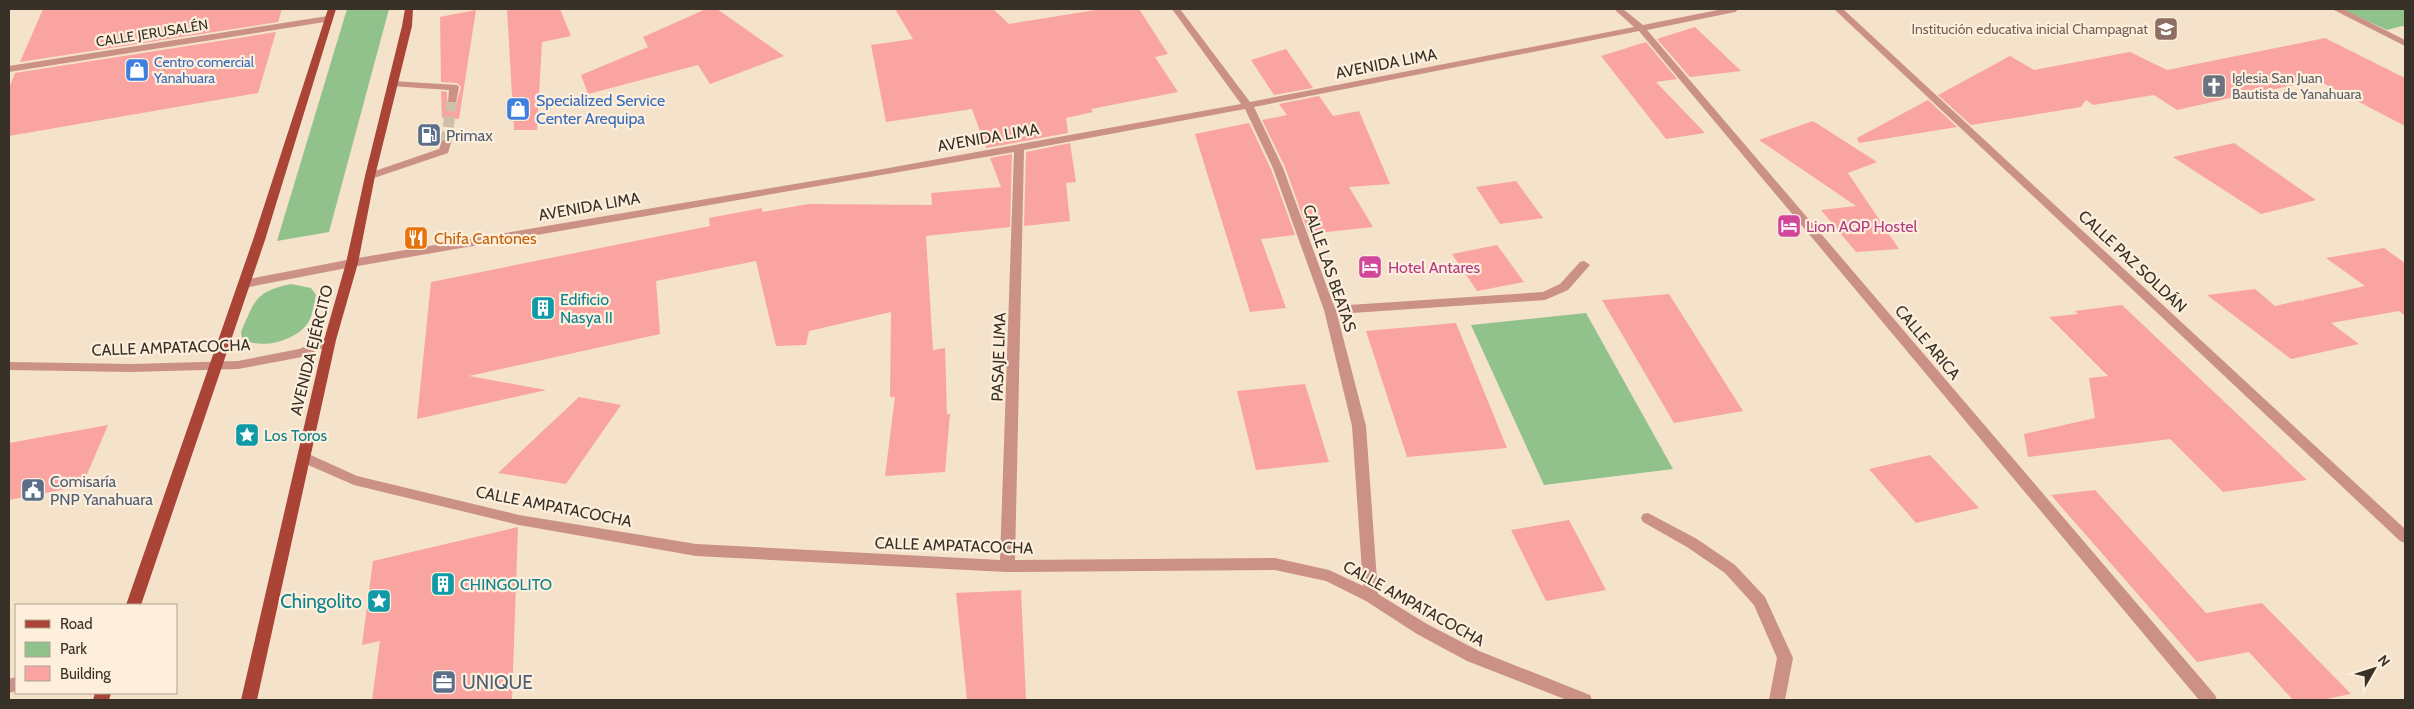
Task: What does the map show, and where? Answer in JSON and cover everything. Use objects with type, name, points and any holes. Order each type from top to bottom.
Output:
[{"type":"main road","name":"AVENIDA EJÉRCITO","points":[[249,700],[330,340],[352,263],[409,9]]},
{"type":"main road","points":[[133,604],[214,366],[244,284],[322,47],[330,14]]},
{"type":"street","name":"CALLE LAS BEATAS","points":[[1176,9],[1248,106],[1278,168],[1330,310],[1359,426],[1371,597]]},
{"type":"street","name":"CALLE ARICA","points":[[1618,9],[1641,28],[2210,700]]},
{"type":"street","name":"AVENIDA LIMA","points":[[244,284],[352,263],[1019,149],[1248,106],[1735,9]]},
{"type":"street","name":"CALLE PAZ SOLDÁN","points":[[1838,9],[2405,537]]},
{"type":"street","points":[[2336,9],[2405,43]]},
{"type":"street","name":"CALLE JERUSALÉN","points":[[9,69],[330,14]]},
{"type":"street","points":[[393,84],[454,86],[452,100]]},
{"type":"street","points":[[370,176],[444,151],[446,143]]},
{"type":"street","name":"PASAJE LIMA","points":[[1007,566],[1019,149]]},
{"type":"street","points":[[1330,310],[1545,296],[1564,288],[1584,265]]},
{"type":"street","name":"CALLE AMPATACOCHA","points":[[9,366],[131,368],[214,366],[269,361],[302,353],[330,340]]},
{"type":"street","name":"CALLE AMPATACOCHA","points":[[304,457],[354,480],[509,517],[696,550],[1007,566],[1276,564],[1329,576],[1371,597],[1422,629],[1473,656],[1584,700]]},
{"type":"street","points":[[1648,518],[1692,542],[1730,569],[1760,601],[1785,658],[1777,700]]},
{"type":"green space","points":[[347,9],[389,9],[329,232],[277,241]]},
{"type":"green space","points":[[2341,9],[2405,9],[2405,27],[2387,30]]},
{"type":"green space","points":[[291,284],[311,288],[316,295],[309,321],[304,328],[287,339],[268,344],[249,342],[242,338],[241,332],[257,299],[279,287]]},
{"type":"green space","points":[[1586,313],[1673,469],[1544,485],[1471,325]]},
{"type":"building","points":[[43,9],[282,9],[278,22],[20,62]]},
{"type":"building","points":[[507,9],[560,9],[571,36],[542,42],[537,130],[514,130]]},
{"type":"building","points":[[706,9],[717,9],[784,56],[710,84],[698,65],[588,94],[581,75],[648,47],[643,37]]},
{"type":"building","points":[[895,9],[993,9],[1009,24],[1102,9],[1139,9],[1168,54],[1155,57],[1178,92],[1091,109],[1093,112],[1066,118],[1068,133],[986,148],[972,109],[886,122],[871,45],[913,39]]},
{"type":"building","points":[[476,10],[459,119],[442,118],[441,91],[447,92],[447,103],[456,104],[461,87],[457,83],[441,82],[440,17]]},
{"type":"building","points":[[1695,27],[1741,71],[1690,77],[1657,39]]},
{"type":"building","points":[[276,32],[258,93],[9,136],[9,88],[15,73]]},
{"type":"building","points":[[2325,38],[2405,78],[2405,126],[2317,80],[2238,97],[2233,94],[2230,98],[2177,110],[2154,95],[2093,105],[2086,100],[2081,107],[1971,125],[1938,95],[2010,56],[2034,70],[2130,52],[2167,70]]},
{"type":"building","points":[[1646,42],[1677,79],[1656,82],[1705,133],[1666,139],[1601,56]]},
{"type":"building","points":[[1286,49],[1313,88],[1274,95],[1251,60]]},
{"type":"building","points":[[1319,96],[1333,116],[1359,111],[1390,184],[1349,187],[1373,227],[1309,234],[1285,167],[1262,120],[1287,115],[1279,104]]},
{"type":"building","points":[[1928,100],[1957,127],[1859,143],[1857,138]]},
{"type":"building","points":[[1813,121],[1877,162],[1848,173],[1899,249],[1856,252],[1821,210],[1856,206],[1759,140]]},
{"type":"building","points":[[1249,123],[1271,169],[1295,235],[1261,239],[1286,308],[1250,312],[1195,134]]},
{"type":"building","points":[[1070,143],[1076,182],[1066,183],[1070,221],[1024,226],[1026,152]]},
{"type":"building","points":[[2234,143],[2316,200],[2261,214],[2173,157]]},
{"type":"building","points":[[1012,154],[1010,227],[926,236],[933,350],[945,348],[947,414],[950,414],[945,472],[885,476],[895,397],[890,397],[891,312],[809,331],[806,345],[776,346],[756,261],[656,281],[660,334],[469,376],[546,390],[417,419],[431,282],[710,226],[709,218],[762,208],[762,212],[809,204],[932,205],[931,193],[1001,187],[990,158]]},
{"type":"building","points":[[1516,181],[1543,218],[1500,224],[1476,187]]},
{"type":"building","points":[[1497,245],[1524,282],[1477,291],[1452,254]]},
{"type":"building","points":[[2384,248],[2405,263],[2405,316],[2399,311],[2331,323],[2359,344],[2291,359],[2207,295],[2255,289],[2275,306],[2301,300],[2303,302],[2303,300],[2365,286],[2326,258]]},
{"type":"building","points":[[1669,294],[1743,411],[1674,423],[1602,300]]},
{"type":"building","points":[[2122,305],[2307,480],[2223,492],[2170,439],[2028,457],[2024,434],[2095,418],[2089,378],[2108,376],[2049,317],[2078,314],[2075,311]]},
{"type":"building","points":[[1456,323],[1507,448],[1407,457],[1366,331]]},
{"type":"building","points":[[1305,384],[1329,462],[1256,470],[1237,391]]},
{"type":"building","points":[[579,397],[621,405],[566,484],[498,473]]},
{"type":"building","name":"Comisaría PNP Yanahuara","points":[[108,425],[82,486],[9,500],[9,443]]},
{"type":"building","points":[[1930,455],[1979,508],[1916,523],[1869,469]]},
{"type":"building","points":[[2095,490],[2206,613],[2262,603],[2351,694],[2321,700],[2293,700],[2249,652],[2197,662],[2051,495]]},
{"type":"building","points":[[1569,520],[1606,590],[1546,601],[1511,530]]},
{"type":"building","points":[[518,527],[512,700],[372,700],[380,641],[362,645],[373,561]]},
{"type":"building","points":[[1021,590],[1026,700],[967,700],[956,593]]},
{"type":"tunnel","points":[[446,143],[452,100]]},
{"type":"place","name":"Institución educativa inicial Champagnat","points":[[2166,29]]},
{"type":"place","name":"Centro comercial Yanahuara","points":[[137,70]]},
{"type":"place","name":"Iglesia San Juan Bautista de Yanahuara","points":[[2214,86]]},
{"type":"place","name":"Specialized Service Center Arequipa","points":[[518,109]]},
{"type":"place","name":"Primax","points":[[429,135]]},
{"type":"place","name":"Lion AQP Hostel","points":[[1789,226]]},
{"type":"place","name":"Chifa Cantones","points":[[416,238]]},
{"type":"place","name":"Hotel Antares","points":[[1370,267]]},
{"type":"place","name":"Edificio Nasya II","points":[[543,308]]},
{"type":"place","name":"Los Toros","points":[[247,435]]},
{"type":"place","name":"Comisaría PNP Yanahuara","points":[[33,490]]},
{"type":"place","name":"CHINGOLITO","points":[[443,584]]},
{"type":"place","name":"Chingolito","points":[[379,601]]},
{"type":"place","name":"UNIQUE","points":[[444,682]]}]
